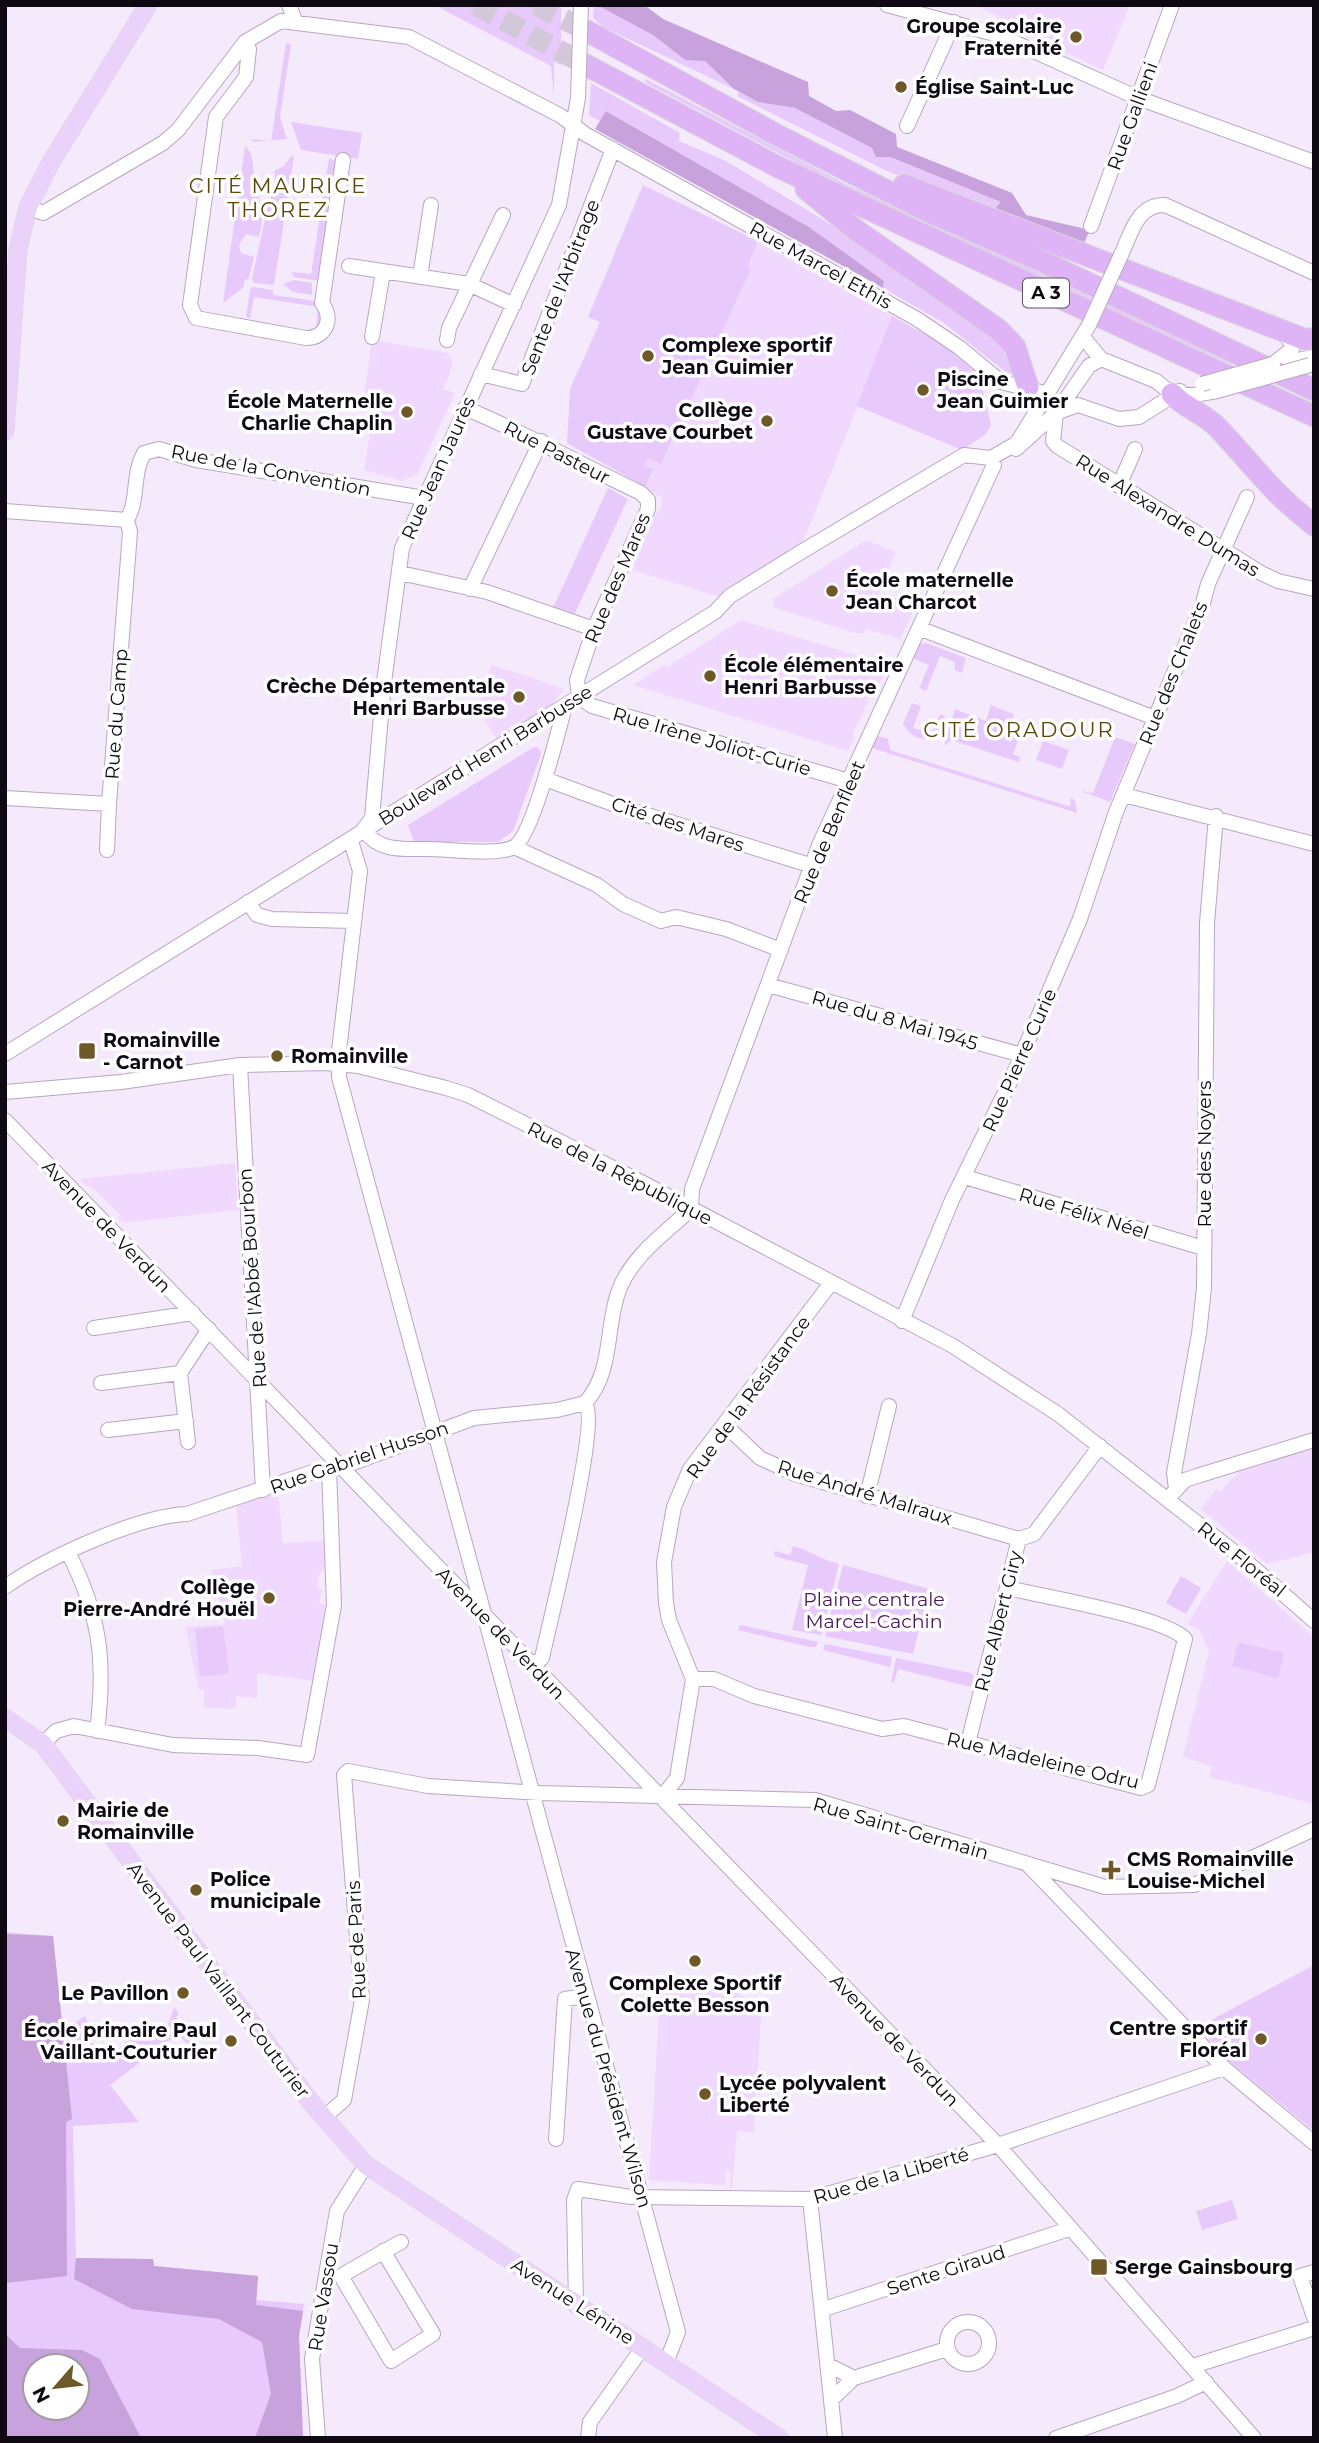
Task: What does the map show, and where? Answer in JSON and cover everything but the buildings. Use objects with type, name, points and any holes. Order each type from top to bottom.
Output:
[{"type":"highway","name":"A 3","points":[[587,31],[858,177],[1314,390]]},
{"type":"highway","name":"A 3","points":[[586,65],[780,168],[1314,416]]},
{"type":"highway","points":[[780,168],[856,230],[999,330],[1016,347],[1038,391]]},
{"type":"highway","points":[[858,177],[881,175],[984,218],[1279,329],[1314,339]]},
{"type":"highway","points":[[1172,394],[1218,428],[1264,482],[1314,525]]},
{"type":"main road","points":[[5,431],[18,249],[28,207],[51,162],[148,5]]},
{"type":"main road","name":"Avenue Paul Vaillant Couturier","points":[[5,1718],[43,1744],[323,2118]]},
{"type":"main road","points":[[323,2118],[366,2165]]},
{"type":"main road","name":"Avenue Lénine","points":[[366,2165],[576,2306],[643,2347],[756,2432],[779,2438]]},
{"type":"street","points":[[289,5],[296,23]]},
{"type":"street","name":"Rue Jean Jaurès","points":[[353,845],[372,818],[384,682],[402,548],[559,205],[578,99],[581,5]]},
{"type":"street","points":[[887,5],[998,35],[1138,98],[1314,162]]},
{"type":"street","name":"Rue Gallieni","points":[[1091,226],[1172,5]]},
{"type":"street","name":"Rue Marcel Ethis","points":[[245,42],[260,30],[281,21],[409,37],[561,116],[613,149],[917,319],[960,348],[1001,382],[1038,391]]},
{"type":"street","points":[[907,126],[954,22]]},
{"type":"street","points":[[28,207],[43,213],[163,143],[178,130],[245,42],[249,49],[246,77],[216,117],[190,305],[196,318],[306,338],[321,334],[328,321],[328,311],[323,303],[343,160]]},
{"type":"street","name":"Sente de l'Arbitrage","points":[[481,374],[522,384],[613,149]]},
{"type":"street","points":[[420,277],[432,205]]},
{"type":"street","name":"Boulevard Henri Barbusse","points":[[5,1054],[248,902],[353,845],[365,831],[715,612],[730,596],[801,552],[964,455],[991,458],[1017,443],[1038,391],[1086,331],[1141,212],[1152,206],[1165,205],[1314,273]]},
{"type":"street","points":[[447,340],[469,284],[503,215]]},
{"type":"street","points":[[349,266],[469,284],[514,305]]},
{"type":"street","points":[[373,337],[383,272]]},
{"type":"street","points":[[1279,329],[1305,360]]},
{"type":"street","points":[[1086,331],[1101,359],[1156,381],[1172,394],[1194,395],[1217,391],[1305,360]]},
{"type":"street","points":[[964,455],[994,465],[1031,438],[1056,413],[1089,366],[1101,359]]},
{"type":"street","points":[[1056,413],[1078,405],[1119,419],[1139,417],[1172,394],[1273,364],[1305,360]]},
{"type":"street","points":[[1038,391],[1056,413]]},
{"type":"street","name":"Rue Pasteur","points":[[465,408],[541,440],[585,467],[641,493],[648,500]]},
{"type":"street","name":"Rue Alexandre Dumas","points":[[1056,413],[1053,441],[1119,486],[1224,551],[1278,581],[1314,589]]},
{"type":"street","points":[[470,589],[541,440]]},
{"type":"street","name":"Rue de la Convention","points":[[127,520],[133,510],[136,467],[144,453],[159,449],[196,460],[424,498]]},
{"type":"street","points":[[1119,486],[1135,449]]},
{"type":"street","name":"Rue de Benfleet","points":[[691,1209],[692,1189],[813,866],[849,781],[994,465]]},
{"type":"street","name":"Rue des Chalets","points":[[1124,795],[1247,497]]},
{"type":"street","name":"Rue des Mares","points":[[579,697],[577,680],[594,629],[648,509],[648,500]]},
{"type":"street","points":[[5,511],[127,520]]},
{"type":"street","name":"Rue du Camp","points":[[5,798],[109,804],[130,532],[127,520]]},
{"type":"street","points":[[400,573],[470,589],[594,629]]},
{"type":"street","points":[[920,629],[1155,718]]},
{"type":"street","name":"Rue Irène Joliot-Curie","points":[[579,697],[592,706],[849,781]]},
{"type":"street","points":[[514,847],[522,838],[545,779],[565,706]]},
{"type":"street","name":"Cité des Mares","points":[[545,779],[621,807],[813,866]]},
{"type":"street","points":[[1124,795],[1216,816],[1314,844]]},
{"type":"street","name":"Rue Pierre Curie","points":[[902,1321],[1080,919],[1103,847],[1124,795]]},
{"type":"street","points":[[107,850],[109,804]]},
{"type":"street","name":"Rue des Noyers","points":[[1172,1494],[1199,1334],[1204,1288],[1207,923],[1216,816]]},
{"type":"street","points":[[365,831],[373,843],[394,849],[497,850],[514,847],[597,885],[623,904],[661,921],[676,917],[726,929],[781,950]]},
{"type":"street","points":[[337,1064],[360,871],[353,845]]},
{"type":"street","points":[[248,902],[257,915],[272,919],[354,921]]},
{"type":"street","name":"Rue du 8 Mai 1945","points":[[768,985],[1022,1055]]},
{"type":"street","name":"Rue de la République","points":[[5,1091],[121,1082],[240,1065],[337,1064],[358,1066],[468,1095],[953,1346],[1017,1385],[1100,1446],[1172,1494]]},
{"type":"street","name":"Avenue du Président Wilson","points":[[337,1064],[433,1432],[511,1710],[678,2332],[666,2363]]},
{"type":"street","name":"Rue de l'Abbé Bourbon","points":[[240,1065],[263,1490]]},
{"type":"street","name":"Avenue de Verdun","points":[[5,1121],[209,1329],[335,1467],[533,1665],[998,2145],[1254,2438]]},
{"type":"street","name":"Rue Félix Néel","points":[[965,1177],[1203,1248]]},
{"type":"street","points":[[533,1665],[542,1658],[584,1466],[590,1412],[585,1403],[605,1366],[618,1292],[631,1266],[691,1209]]},
{"type":"street","name":"Rue de la Résistance","points":[[693,1679],[669,1620],[664,1562],[674,1507],[690,1469],[831,1283]]},
{"type":"street","points":[[94,1328],[193,1313]]},
{"type":"street","points":[[188,1442],[180,1373],[209,1329]]},
{"type":"street","points":[[101,1383],[180,1373]]},
{"type":"street","name":"Rue Gabriel Husson","points":[[5,1587],[39,1565],[130,1528],[335,1467],[474,1418],[557,1410],[585,1403]]},
{"type":"street","points":[[867,1496],[889,1406]]},
{"type":"street","points":[[108,1430],[186,1421]]},
{"type":"street","name":"Rue André Malraux","points":[[724,1424],[760,1458],[795,1474],[1019,1539]]},
{"type":"street","points":[[1172,1494],[1197,1476],[1314,1440]]},
{"type":"street","name":"Rue Albert Giry","points":[[968,1743],[1019,1539],[1034,1534],[1100,1446]]},
{"type":"street","points":[[43,1744],[64,1727],[173,1745],[243,1747],[307,1755],[333,1613],[335,1467]]},
{"type":"street","name":"Rue Floréal","points":[[1172,1494],[1314,1620]]},
{"type":"street","points":[[462,1594],[466,1551]]},
{"type":"street","points":[[68,1552],[85,1586],[100,1642],[102,1693],[97,1731]]},
{"type":"street","name":"Rue Madeleine Odru","points":[[693,1679],[715,1679],[754,1696],[882,1729],[904,1726],[1141,1788],[1148,1785],[1185,1639],[1179,1632],[1137,1618],[1007,1588]]},
{"type":"street","points":[[662,1797],[677,1778],[693,1679]]},
{"type":"street","name":"Rue Saint-Germain","points":[[348,1771],[428,1786],[662,1797],[815,1800],[1105,1887],[1194,1885],[1314,1829]]},
{"type":"street","name":"Rue de Paris","points":[[323,2118],[344,2100],[362,2000],[344,1775],[348,1771]]},
{"type":"street","points":[[1028,1865],[1224,2068],[1314,2143]]},
{"type":"street","points":[[556,2139],[565,1999],[586,1996]]},
{"type":"street","name":"Rue de la Liberté","points":[[576,2306],[576,2192],[582,2188],[643,2196],[810,2199],[998,2145],[1224,2068]]},
{"type":"street","name":"Rue Vassou","points":[[318,2438],[312,2359],[337,2211],[366,2165]]},
{"type":"street","points":[[810,2199],[824,2309],[835,2438]]},
{"type":"street","name":"Sente Giraud","points":[[824,2309],[1069,2229]]},
{"type":"street","points":[[326,2275],[341,2276],[401,2242]]},
{"type":"street","points":[[341,2276],[391,2361],[433,2334],[383,2251]]},
{"type":"street","points":[[1314,2272],[1300,2276],[1314,2317]]},
{"type":"street","points":[[1193,2366],[1314,2328]]},
{"type":"street","points":[[588,2438],[590,2422],[643,2347]]},
{"type":"street","points":[[831,2400],[854,2378],[947,2349]]},
{"type":"street","points":[[828,2365],[854,2378]]},
{"type":"street","points":[[1056,2438],[1177,2396],[1206,2382]]},
{"type":"shaded area","points":[[644,5],[663,19],[808,82],[809,96],[836,111],[850,110],[896,134],[897,147],[1012,193],[1026,215],[1090,230],[1084,243],[1045,233],[992,212],[1001,202],[890,157],[876,157],[872,148],[795,108],[758,102],[734,89],[705,61],[685,60],[653,35],[599,6]]},
{"type":"shaded area","name":"Groupe scolaire Fraternité","points":[[973,5],[1130,5],[1103,70],[997,21],[997,15]]},
{"type":"shaded area","points":[[606,111],[809,227],[884,281],[883,288],[595,129]]},
{"type":"shaded area","name":"Collège Gustave Courbet","points":[[758,241],[894,317],[800,549],[723,598],[632,570],[655,515],[661,509],[662,498],[645,487],[654,468],[644,467],[649,457],[661,463],[751,269],[748,267]]},
{"type":"shaded area","name":"École Maternelle Charlie Chaplin","points":[[372,340],[449,353],[449,357],[453,358],[443,389],[455,393],[417,475],[402,481],[364,470],[373,413],[362,411]]},
{"type":"shaded area","name":"École maternelle Jean Charcot","points":[[866,540],[896,552],[879,593],[916,606],[900,639],[866,629],[863,634],[855,633],[773,607],[773,599]]},
{"type":"shaded area","points":[[741,620],[885,664],[886,671],[880,683],[877,682],[848,751],[633,685],[664,665],[667,667]]},
{"type":"shaded area","name":"Crèche Départementale Henri Barbusse","points":[[491,665],[563,689],[551,706],[497,739],[478,709]]},
{"type":"shaded area","points":[[235,1163],[238,1210],[123,1223],[118,1218],[120,1215],[90,1185],[87,1187],[80,1179]]},
{"type":"shaded area","points":[[1314,1449],[1314,1552],[1267,1564],[1201,1509],[1216,1489],[1220,1491],[1242,1469]]},
{"type":"shaded area","name":"Collège Pierre-André Houël","points":[[278,1491],[283,1543],[326,1541],[327,1568],[319,1574],[317,1587],[322,1590],[319,1603],[328,1605],[314,1681],[257,1673],[257,1698],[236,1696],[236,1707],[229,1709],[204,1707],[204,1690],[199,1690],[185,1627],[225,1624],[211,1570],[242,1566],[236,1504]]},
{"type":"shaded area","points":[[1227,1561],[1314,1637],[1314,1804],[1209,1777],[1211,1766],[1183,1757],[1209,1651],[1199,1629],[1187,1624]]},
{"type":"shaded area","points":[[5,1934],[53,1936],[72,2119],[66,2122],[67,2276],[5,2283]]},
{"type":"shaded area","name":"Lycée polyvalent Liberté","points":[[667,1989],[735,1992],[748,2000],[762,2002],[754,2132],[737,2131],[732,2188],[730,2171],[725,2171],[725,2185],[649,2180],[660,1994],[665,1995]]},
{"type":"shaded area","points":[[76,2258],[153,2259],[154,2266],[258,2276],[256,2305],[303,2311],[299,2336],[303,2438],[255,2438],[271,2394],[262,2342],[219,2319],[132,2309],[74,2279]]},
{"type":"shaded area","points":[[5,2334],[20,2348],[86,2352],[21,2352],[21,2422],[91,2422],[91,2354],[100,2359],[141,2438],[5,2438]]},
{"type":"green space","points":[[434,5],[561,5],[561,65],[554,62],[554,98],[551,66]]},
{"type":"green space","points":[[594,5],[600,5],[653,35],[685,60],[705,60],[734,89],[603,27],[593,18]]},
{"type":"green space","points":[[286,43],[291,44],[280,117],[287,139],[271,140]]},
{"type":"green space","points":[[646,79],[844,183],[1237,363],[1232,365],[842,187],[644,82]]},
{"type":"green space","points":[[591,83],[680,133],[679,141],[726,161],[822,219],[964,314],[999,341],[1013,373],[1008,374],[944,323],[883,288],[884,281],[809,227],[607,111],[600,121],[589,115]]},
{"type":"green space","points":[[739,92],[758,102],[795,108],[872,148],[876,157],[889,157],[1002,202],[992,212],[887,171],[737,96]]},
{"type":"green space","points":[[291,122],[362,133],[358,159],[301,150]]},
{"type":"green space","points":[[245,146],[252,160],[262,211],[261,226],[259,237],[246,234],[239,245],[241,253],[254,257],[249,278],[244,281],[244,287],[223,303]]},
{"type":"green space","points":[[291,156],[294,157],[274,285],[254,283],[252,279],[269,200],[276,185],[274,171],[284,166]]},
{"type":"green space","points":[[329,158],[337,162],[319,281],[294,277],[291,272],[311,274]]},
{"type":"green space","name":"Complexe sportif Jean Guimier","points":[[643,185],[758,241],[748,266],[751,269],[661,464],[649,458],[644,467],[654,468],[645,487],[567,443],[570,389],[600,322],[588,317]]},
{"type":"green space","points":[[294,280],[312,283],[312,295],[293,292],[283,284]]},
{"type":"green space","points":[[253,287],[273,290],[273,295],[315,301],[321,306],[322,328],[316,327],[318,307],[254,297],[250,318],[246,317],[250,290]]},
{"type":"green space","name":"Piscine Jean Guimier","points":[[892,316],[939,342],[979,374],[991,425],[985,435],[962,450],[857,406]]},
{"type":"green space","points":[[608,488],[628,499],[574,615],[553,608]]},
{"type":"green space","points":[[926,643],[966,658],[962,673],[955,670],[955,662],[940,656],[926,691],[919,688],[929,665],[912,658],[919,644]]},
{"type":"green space","points":[[912,703],[921,706],[913,728],[932,734],[940,714],[945,716],[935,736],[925,739],[916,737],[903,724]]},
{"type":"green space","points":[[991,705],[1013,714],[1016,730],[1021,732],[1013,754],[1020,757],[1019,762],[951,740],[944,746],[955,709],[986,721]]},
{"type":"green space","points":[[878,736],[888,739],[890,750],[1068,806],[1071,805],[1070,798],[1075,800],[1077,813],[872,748]]},
{"type":"green space","points":[[1115,737],[1135,744],[1110,802],[1081,791],[1093,793]]},
{"type":"green space","points":[[1043,741],[1069,750],[1062,769],[1036,760]]},
{"type":"green space","points":[[534,747],[539,748],[541,754],[513,831],[498,842],[414,842],[408,825]]},
{"type":"green space","name":"Plaine centrale Marcel-Cachin","points":[[793,1546],[839,1564],[821,1635],[792,1630],[808,1565],[774,1556],[775,1551],[790,1555]]},
{"type":"green space","name":"Plaine centrale Marcel-Cachin","points":[[843,1565],[929,1589],[913,1654],[825,1636]]},
{"type":"green space","points":[[1181,1576],[1201,1588],[1186,1614],[1166,1603]]},
{"type":"green space","points":[[740,1625],[818,1642],[816,1647],[810,1647],[738,1630]]},
{"type":"green space","points":[[223,1626],[229,1673],[200,1677],[195,1629]]},
{"type":"green space","points":[[1238,1642],[1284,1653],[1278,1678],[1232,1666]]},
{"type":"green space","points":[[825,1644],[892,1657],[890,1667],[823,1650]]},
{"type":"green space","points":[[896,1658],[971,1673],[974,1677],[971,1687],[898,1669],[894,1682],[891,1682]]},
{"type":"green space","points":[[5,1932],[53,1936],[63,2031],[85,2016],[93,2036],[91,2042],[103,2057],[115,2053],[131,2036],[144,2033],[143,2026],[159,2031],[169,2023],[174,2007],[179,2014],[176,2017],[179,2021],[183,2019],[197,2038],[188,2045],[178,2034],[110,2085],[139,2122],[73,2126],[76,2258],[153,2259],[154,2266],[258,2276],[256,2300],[304,2304],[299,2336],[303,2438],[5,2438]]},
{"type":"green space","name":"Centre sportif Floréal","points":[[1314,1965],[1314,2131],[1223,2056],[1198,2027]]},
{"type":"green space","points":[[1232,2200],[1238,2219],[1202,2230],[1196,2211]]},
{"type":"tunnel","points":[[476,5],[586,65]]},
{"type":"tunnel","points":[[536,5],[587,31]]},
{"type":"place","name":"Groupe scolaire Fraternité","points":[[1076,37]]},
{"type":"place","name":"Église Saint-Luc","points":[[901,87]]},
{"type":"place","name":"Complexe sportif Jean Guimier","points":[[648,356]]},
{"type":"place","name":"Piscine Jean Guimier","points":[[923,390]]},
{"type":"place","name":"École Maternelle Charlie Chaplin","points":[[407,412]]},
{"type":"place","name":"Collège Gustave Courbet","points":[[767,421]]},
{"type":"place","name":"École maternelle Jean Charcot","points":[[832,591]]},
{"type":"place","name":"École élémentaire Henri Barbusse","points":[[710,676]]},
{"type":"place","name":"Crèche Départementale Henri Barbusse","points":[[519,697]]},
{"type":"place","name":"Romainville - Carnot","points":[[87,1051]]},
{"type":"place","name":"Romainville","points":[[277,1056]]},
{"type":"place","name":"Collège Pierre-André Houël","points":[[269,1598]]},
{"type":"place","name":"Mairie de Romainville","points":[[63,1821]]},
{"type":"place","name":"CMS Romainville Louise-Michel","points":[[1111,1870]]},
{"type":"place","name":"Police municipale","points":[[196,1890]]},
{"type":"place","name":"Complexe Sportif Colette Besson","points":[[695,1961]]},
{"type":"place","name":"Le Pavillon","points":[[183,1993]]},
{"type":"place","name":"Centre sportif Floréal","points":[[1261,2039]]},
{"type":"place","name":"École primaire Paul Vaillant-Couturier","points":[[231,2041]]},
{"type":"place","name":"Lycée polyvalent Liberté","points":[[705,2094]]},
{"type":"place","name":"Serge Gainsbourg","points":[[1099,2267]]},
{"type":"district","name":"CITÉ MAURICE THOREZ","points":[[278,198]]},
{"type":"district","name":"CITÉ ORADOUR","points":[[1019,730]]}]
